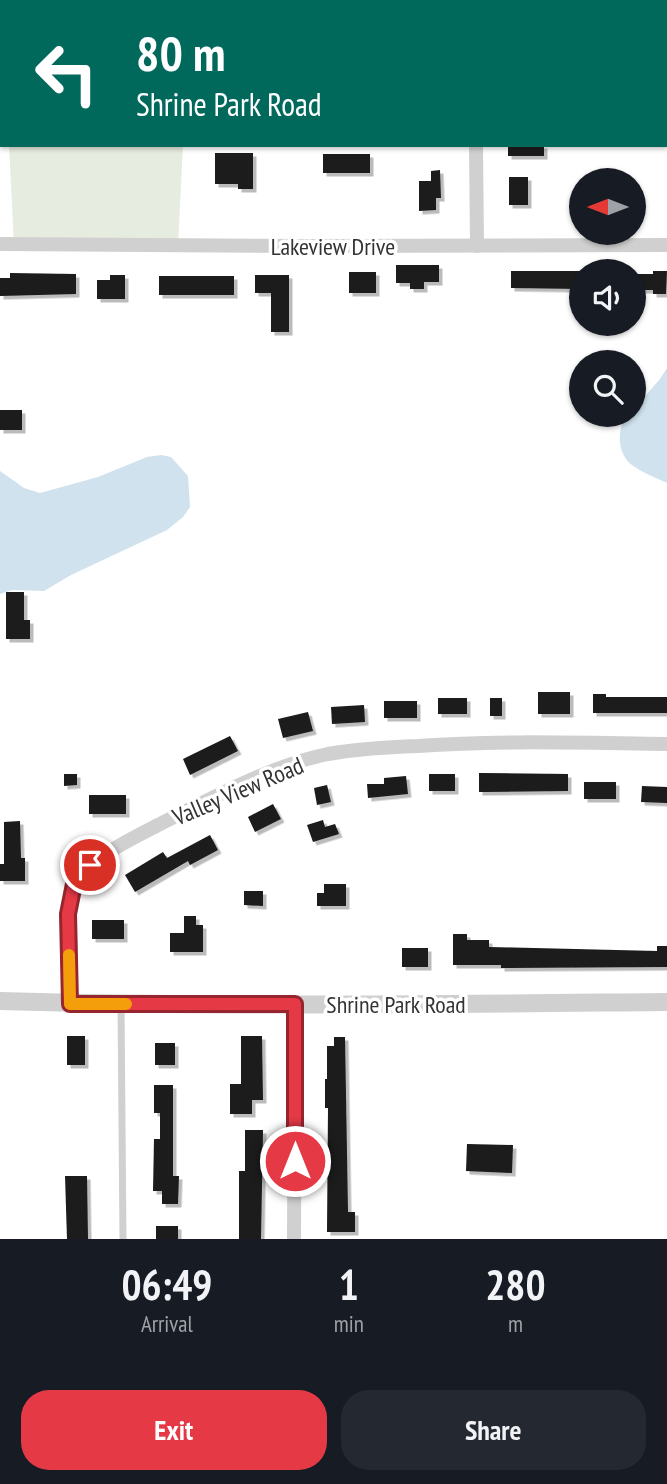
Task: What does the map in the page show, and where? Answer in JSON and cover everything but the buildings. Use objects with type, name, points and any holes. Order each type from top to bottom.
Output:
[{"type":"street","points":[[476,147],[477,246]]},
{"type":"street","name":"Lakeview Drive","points":[[0,244],[667,245]]},
{"type":"street","name":"Valley View Road","points":[[70,1004],[68,914],[74,884],[90,865],[141,834],[194,807],[281,768],[327,754],[475,742],[667,744]]},
{"type":"street","name":"Shrine Park Road","points":[[0,1001],[70,1004],[667,1002]]},
{"type":"street","points":[[294,1239],[295,1004]]},
{"type":"lane","points":[[121,1004],[123,1239]]},
{"type":"shaded area","points":[[9,147],[183,147],[178,245],[14,244]]},
{"type":"water","points":[[667,368],[667,483],[632,465],[623,454],[620,440],[621,427],[646,427],[646,395]]},
{"type":"water","points":[[147,457],[171,457],[188,476],[190,507],[183,517],[167,530],[71,575],[44,591],[12,590],[0,594],[0,471],[24,488],[40,493],[98,477]]},
{"type":"slow traffic","points":[[69,955],[70,1004],[126,1004]]},
{"type":"route","points":[[90,865],[74,884],[68,914],[70,1004],[295,1004],[295,1161]]}]
